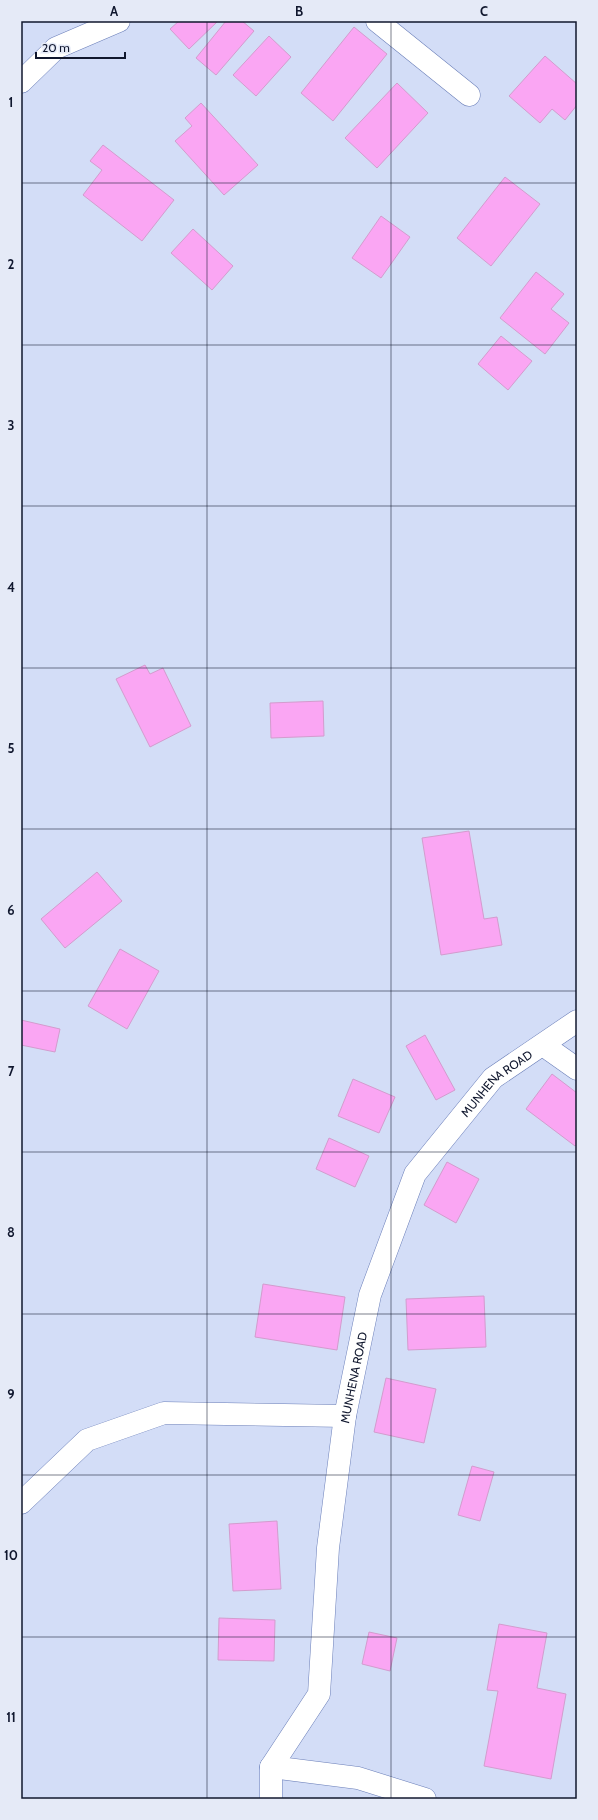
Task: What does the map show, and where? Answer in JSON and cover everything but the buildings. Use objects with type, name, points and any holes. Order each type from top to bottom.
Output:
[{"type":"street","points":[[21,82],[56,48],[119,21]]},
{"type":"street","points":[[376,21],[469,95]]},
{"type":"street","name":"MUNHENA ROAD","points":[[272,1767],[319,1694],[328,1548],[344,1416],[370,1295],[415,1174],[493,1078],[577,1021]]},
{"type":"street","points":[[543,1045],[577,1069]]},
{"type":"street","points":[[21,1503],[87,1440],[164,1414],[344,1416]]},
{"type":"street","points":[[271,1799],[272,1767],[358,1778],[425,1799]]}]
